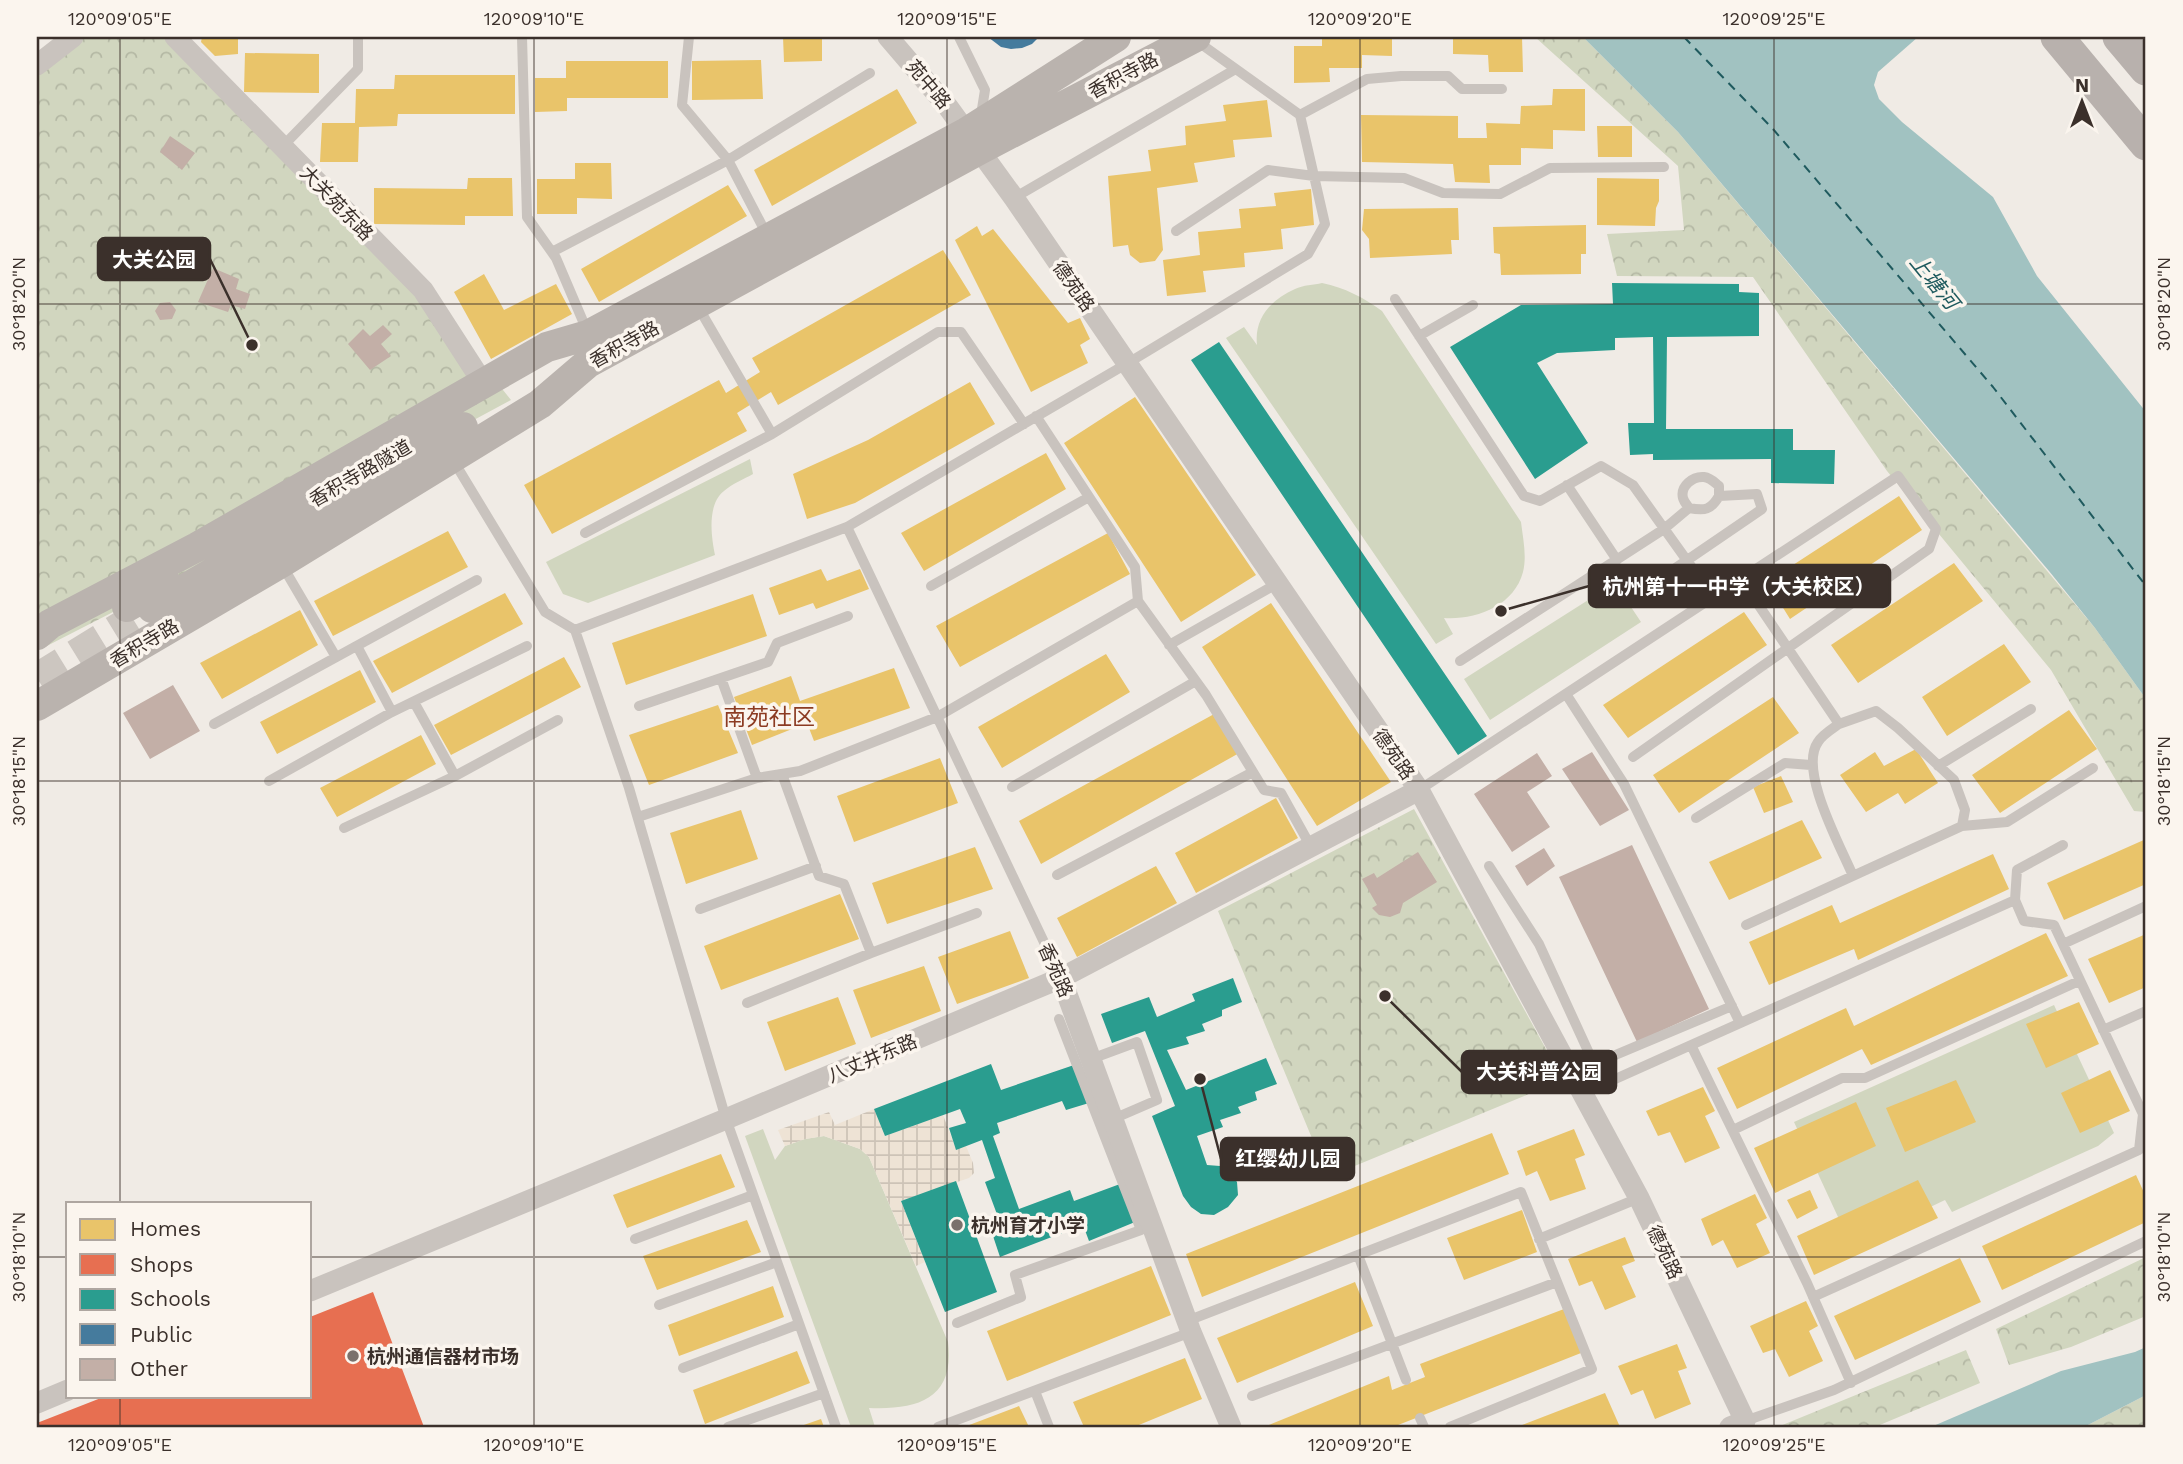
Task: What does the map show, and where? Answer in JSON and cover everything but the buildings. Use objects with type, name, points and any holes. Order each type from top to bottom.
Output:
[{"type":"main road","name":"香积寺路","points":[[37,635],[50,624],[197,547],[547,347],[588,349],[697,305],[973,141],[1116,37]]},
{"type":"main road","name":"香积寺路","points":[[37,706],[281,562],[540,404],[588,349],[768,237],[1193,37]]},
{"type":"main road","points":[[2057,37],[2146,144]]},
{"type":"main road","points":[[2119,37],[2146,69]]},
{"type":"main road","name":"香积寺路隧道","points":[[130,613],[554,362],[588,349]]},
{"type":"street","points":[[37,65],[73,37]]},
{"type":"street","name":"大关苑东路","points":[[175,37],[423,290],[483,383]]},
{"type":"street","name":"苑中路","points":[[888,37],[948,107],[973,141]]},
{"type":"street","name":"德苑路","points":[[973,141],[1419,790],[1639,1198],[1737,1424]]},
{"type":"street","name":"八丈井东路","points":[[312,1290],[1061,978],[1419,790]]},
{"type":"street","name":"香苑路","points":[[1061,978],[1091,1059],[1113,1132],[1231,1427]]},
{"type":"street","points":[[37,1403],[66,1391]]},
{"type":"lane","points":[[282,147],[358,69],[358,37]]},
{"type":"lane","points":[[522,37],[527,217],[552,252],[588,349]]},
{"type":"lane","points":[[689,37],[682,105],[728,160],[768,237]]},
{"type":"lane","points":[[959,37],[985,90],[982,114],[973,141]]},
{"type":"lane","points":[[575,630],[847,527],[1308,254],[1325,224],[1300,115],[1193,37]]},
{"type":"lane","points":[[1014,198],[1234,69]]},
{"type":"lane","points":[[552,252],[728,160],[870,73]]},
{"type":"lane","points":[[1300,115],[1367,79],[1448,76],[1462,89],[1502,89]]},
{"type":"lane","points":[[1176,232],[1268,170],[1314,176],[1404,178],[1443,193],[1500,194],[1550,168],[1664,167]]},
{"type":"lane","points":[[1395,299],[1524,496],[1540,501],[1601,466],[1633,485],[1713,597]]},
{"type":"lane","points":[[697,305],[772,433]]},
{"type":"lane","points":[[1419,336],[1473,305]]},
{"type":"lane","points":[[585,533],[772,433],[939,332],[961,332],[1024,424]]},
{"type":"lane","points":[[1036,416],[1135,567],[1138,601],[1196,681],[1264,790],[1281,793],[1311,847]]},
{"type":"lane","points":[[451,458],[545,612],[575,630],[638,817],[726,1119],[836,1427]]},
{"type":"lane","points":[[1702,476],[1712,479],[1719,486],[1719,496],[1713,507],[1703,511],[1689,508],[1683,498],[1689,481],[1702,476]]},
{"type":"lane","points":[[1419,790],[1898,476],[1936,529],[1929,549],[1633,757]]},
{"type":"lane","points":[[1567,485],[1617,561]]},
{"type":"lane","points":[[1661,578],[1762,509],[1757,494],[1719,496]]},
{"type":"lane","points":[[931,586],[1089,497]]},
{"type":"lane","points":[[1460,661],[1617,561],[1689,508]]},
{"type":"lane","name":"香苑路","points":[[847,527],[1061,978]]},
{"type":"lane","points":[[281,562],[336,657]]},
{"type":"lane","points":[[1741,579],[1839,724]]},
{"type":"lane","points":[[214,724],[477,580]]},
{"type":"lane","points":[[1170,645],[1278,583]]},
{"type":"lane","points":[[638,817],[757,778],[800,771],[937,717],[1138,601]]},
{"type":"lane","points":[[639,706],[768,662],[776,643],[848,616]]},
{"type":"lane","points":[[357,646],[392,712]]},
{"type":"lane","points":[[269,781],[392,712],[527,646]]},
{"type":"lane","points":[[720,678],[757,778]]},
{"type":"lane","points":[[1012,787],[1196,681]]},
{"type":"lane","points":[[1566,694],[1624,784],[1740,1023]]},
{"type":"lane","points":[[414,702],[455,776]]},
{"type":"lane","points":[[1938,766],[2031,709]]},
{"type":"lane","points":[[1853,876],[1815,786],[1811,765],[1817,743],[1839,724],[1876,711],[1898,727],[1954,780],[1965,810],[1962,826]]},
{"type":"lane","points":[[344,828],[455,776],[558,720]]},
{"type":"lane","points":[[1696,818],[1785,763],[1811,765]]},
{"type":"lane","points":[[1746,926],[1962,826],[2007,822],[2093,768]]},
{"type":"lane","points":[[1057,875],[1253,772]]},
{"type":"lane","points":[[782,774],[819,876],[844,884],[871,953]]},
{"type":"lane","points":[[1813,1297],[2139,1150],[2145,1115],[2063,944],[2054,926],[2024,921],[2015,900],[2017,870],[2063,845]]},
{"type":"lane","points":[[700,909],[816,866]]},
{"type":"lane","points":[[1489,866],[1539,944],[1594,1064],[1732,1006]]},
{"type":"lane","points":[[1584,1093],[2015,900]]},
{"type":"lane","points":[[2063,944],[2146,906]]},
{"type":"lane","points":[[747,1003],[977,913]]},
{"type":"lane","points":[[1733,1130],[1842,1078],[1866,1078],[2080,981]]},
{"type":"lane","points":[[2103,1030],[2146,1011]]},
{"type":"lane","points":[[957,1323],[1021,1297],[1015,1275],[1141,1230],[1113,1132],[1059,1019]]},
{"type":"lane","points":[[1091,1059],[1137,1042],[1157,1100],[1113,1132]]},
{"type":"lane","points":[[1691,1045],[1813,1297],[1851,1383]]},
{"type":"lane","points":[[938,1427],[1035,1391],[1358,1255],[1521,1192],[1592,1369],[1450,1427]]},
{"type":"lane","points":[[635,1239],[753,1195]]},
{"type":"lane","points":[[1539,1239],[1639,1198]]},
{"type":"lane","points":[[1737,1424],[1851,1383],[2146,1241]]},
{"type":"lane","points":[[1358,1255],[1406,1380]]},
{"type":"lane","points":[[659,1305],[777,1262]]},
{"type":"lane","points":[[1252,1396],[1557,1282]]},
{"type":"lane","points":[[683,1368],[799,1324]]},
{"type":"lane","points":[[1035,1391],[1049,1427]]},
{"type":"lane","points":[[728,1427],[824,1393]]},
{"type":"green space","points":[[73,37],[175,37],[423,290],[511,400],[203,566],[37,651],[37,65]]},
{"type":"green space","points":[[1535,37],[1583,37],[1678,132],[2095,628],[2146,699],[2146,812],[2134,811],[2051,670],[1887,471],[1753,277],[1617,276],[1607,234],[1684,230],[1678,166]]},
{"type":"green space","points":[[1322,283],[1354,294],[1382,311],[1521,522],[1525,560],[1518,584],[1511,594],[1492,608],[1469,616],[1444,618],[1453,634],[1436,644],[1226,338],[1244,327],[1257,345],[1258,326],[1272,304],[1295,289]]},
{"type":"green space","points":[[750,459],[753,474],[727,488],[715,504],[712,530],[715,555],[588,603],[563,594],[546,562]]},
{"type":"green space","points":[[1615,583],[1641,622],[1490,720],[1464,679]]},
{"type":"green space","points":[[1414,809],[1563,1080],[1328,1177],[1218,911]]},
{"type":"green space","points":[[2054,1005],[2114,1133],[2098,1146],[1952,1212],[1945,1200],[1851,1245],[1794,1122]]},
{"type":"green space","points":[[763,1129],[775,1160],[785,1146],[824,1136],[860,1149],[869,1157],[948,1342],[949,1361],[939,1388],[930,1397],[903,1407],[869,1408],[875,1427],[851,1427],[745,1136]]},
{"type":"green space","points":[[2146,1257],[2146,1316],[2071,1347],[2009,1365],[1996,1329]]},
{"type":"green space","points":[[1966,1350],[1980,1383],[1875,1427],[1780,1426]]},
{"type":"green space","points":[[2146,1395],[2146,1427],[2084,1427]]},
{"type":"shaded area","points":[[874,1109],[885,1136],[943,1115],[956,1149],[966,1146],[973,1163],[974,1173],[969,1178],[901,1201],[925,1262],[916,1266],[869,1157],[860,1149],[824,1136],[785,1146],[778,1130],[829,1112],[835,1125]]},
{"type":"water","name":"上塘河","points":[[1583,37],[1918,37],[1878,72],[1874,85],[1879,99],[1902,122],[1993,197],[2037,276],[2146,412],[2146,699],[2095,628],[2049,571],[1678,132]]},
{"type":"water","points":[[2146,1347],[2146,1395],[2084,1427],[1931,1427],[2061,1371]]},
{"type":"ferry route","points":[[1684,37],[1773,129],[1993,387],[2146,586]]},
{"type":"tunnel","points":[[37,678],[133,619]]},
{"type":"place","name":"大关公园","points":[[252,345]]},
{"type":"place","name":"杭州第十一中学（大关校区）","points":[[1501,611]]},
{"type":"place","name":"大关科普公园","points":[[1385,996]]},
{"type":"place","name":"红缨幼儿园","points":[[1200,1079]]},
{"type":"place","name":"杭州育才小学","points":[[957,1225]]},
{"type":"place","name":"杭州通信器材市场","points":[[353,1356]]},
{"type":"district","name":"南苑社区","points":[[769,717]]}]
